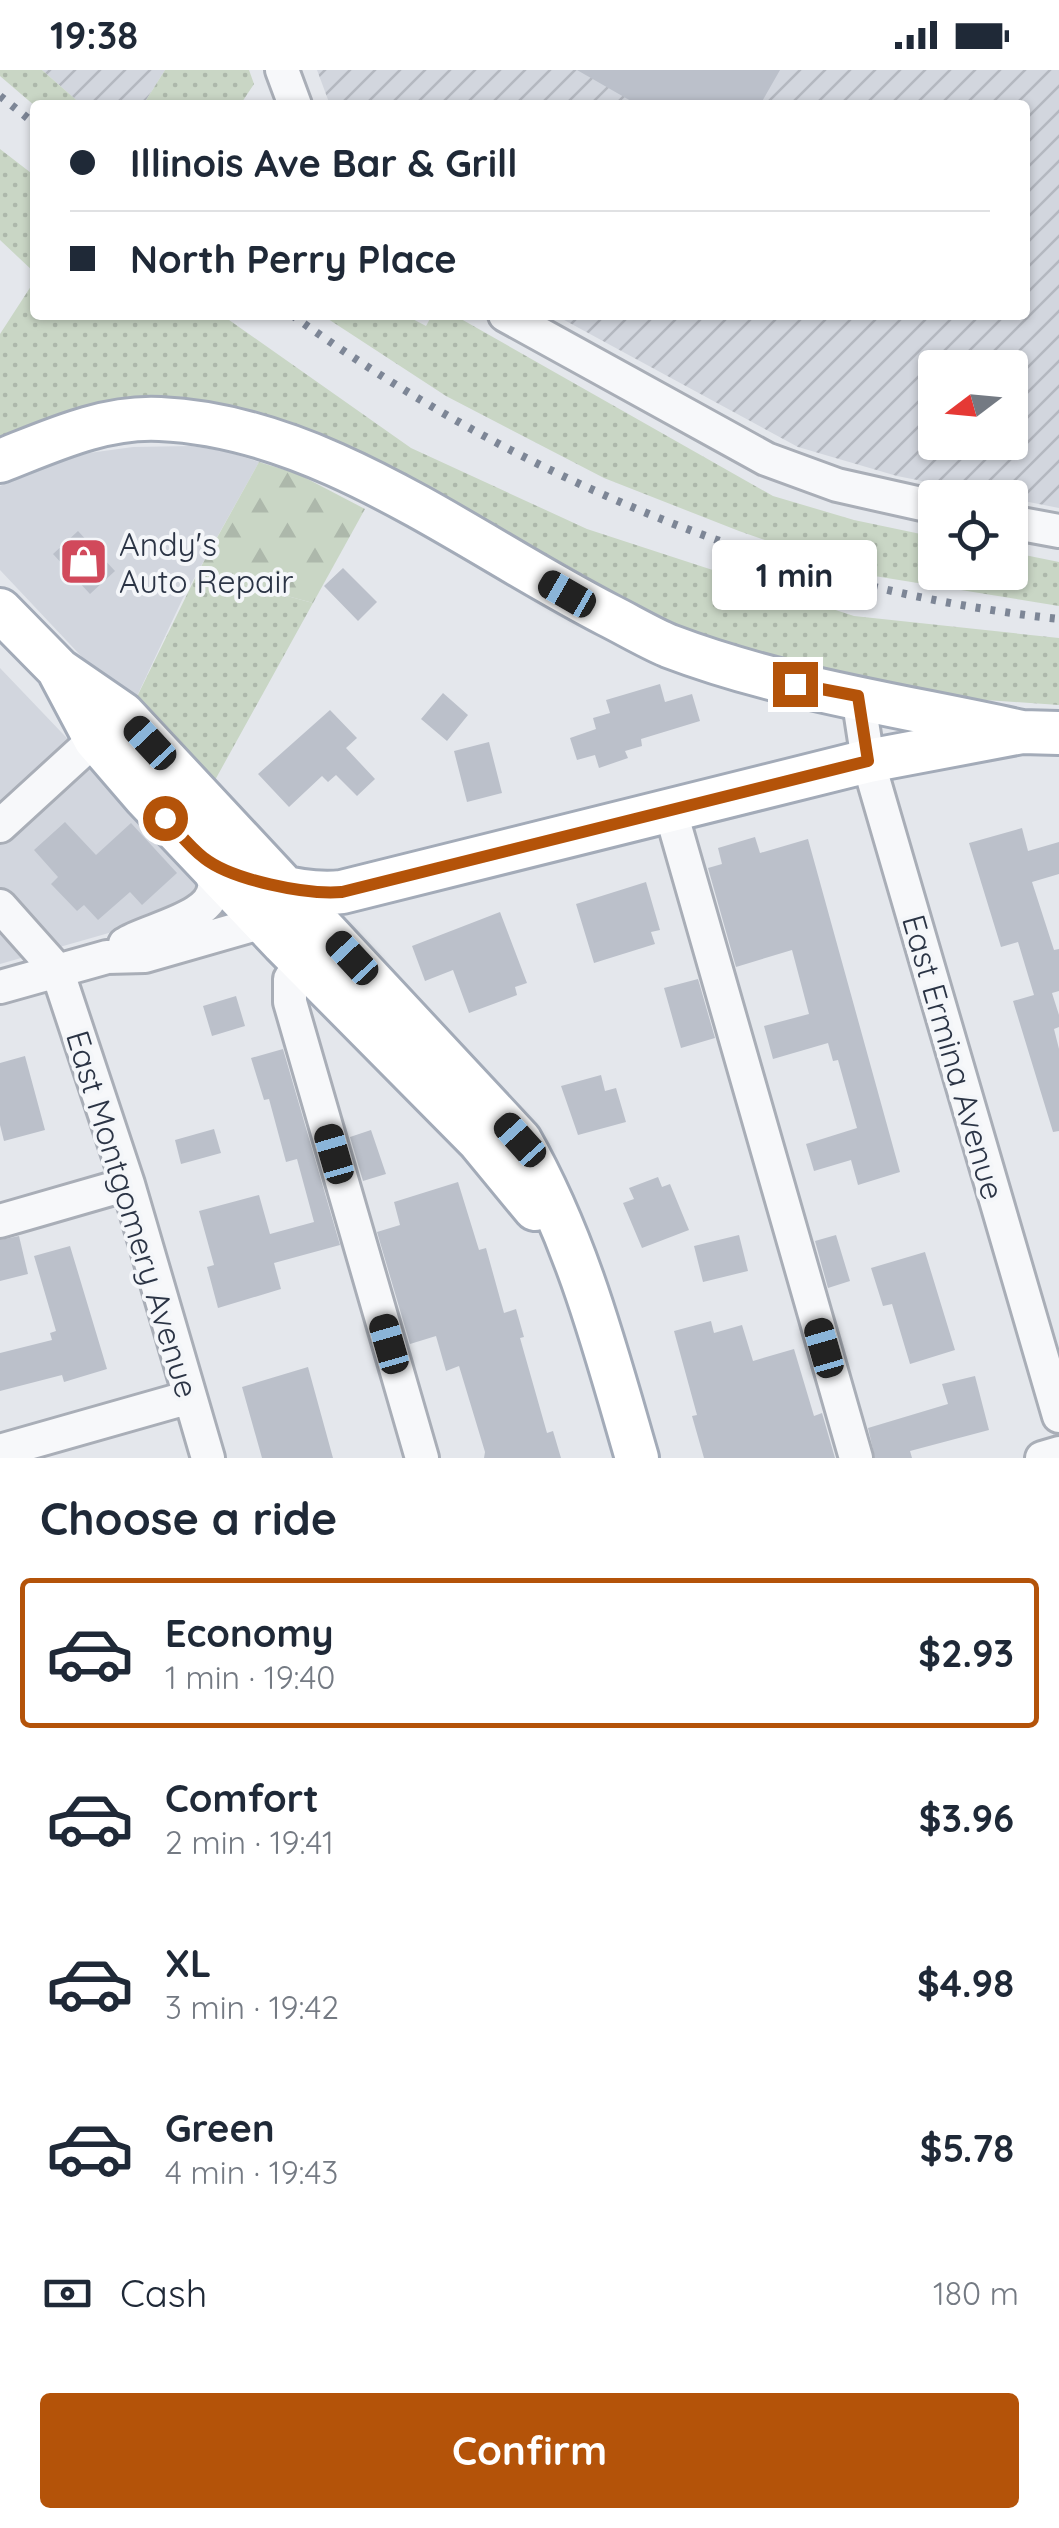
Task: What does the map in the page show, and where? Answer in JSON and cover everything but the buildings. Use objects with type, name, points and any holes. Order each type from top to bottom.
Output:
[{"type":"main road","points":[[0,461],[81,428],[158,418],[237,430],[345,468],[567,594],[666,645],[764,678],[1041,732]]},
{"type":"main road","points":[[0,610],[58,670],[123,714],[275,905],[302,962],[517,1184],[546,1224],[594,1308]]},
{"type":"main road","points":[[58,670],[95,739],[205,859],[370,976],[520,1140],[546,1186],[594,1308],[637,1458]]},
{"type":"main road","points":[[275,905],[381,883],[868,761],[1041,732]]},
{"type":"main road","points":[[370,976],[357,939],[358,922],[366,900],[381,883]]},
{"type":"street","points":[[282,70],[294,100]]},
{"type":"street","points":[[514,320],[766,459],[836,485],[918,503]]},
{"type":"street","points":[[1028,525],[1059,531]]},
{"type":"street","name":"East Ermina Avenue","points":[[858,696],[868,761],[1059,1416]]},
{"type":"street","points":[[0,826],[95,739]]},
{"type":"street","points":[[670,810],[856,1458]]},
{"type":"street","points":[[107,957],[139,934],[198,912],[213,895],[214,883],[205,859]]},
{"type":"street","points":[[0,987],[107,957],[145,956],[275,905]]},
{"type":"street","points":[[0,906],[58,970]]},
{"type":"street","points":[[302,962],[290,979],[290,1002],[422,1458]]},
{"type":"street","name":"East Montgomery Avenue","points":[[58,970],[128,1184],[208,1458]]},
{"type":"street","points":[[0,1221],[128,1184]]},
{"type":"street","points":[[0,1452],[190,1397]]},
{"type":"street","points":[[1042,1458],[1059,1453]]},
{"type":"shaded area","points":[[42,70],[165,70],[146,100],[76,100]]},
{"type":"shaded area","points":[[317,70],[1059,70],[1059,508],[1028,502],[1028,480],[918,480],[798,447],[564,320],[1030,320],[1030,100],[328,100]]},
{"type":"shaded area","points":[[191,446],[259,462],[182,600],[131,709],[0,570],[0,486],[37,468],[89,453]]},
{"type":"shaded area","points":[[0,668],[191,868],[198,883],[196,897],[179,913],[0,964]]},
{"type":"green space","points":[[0,70],[42,70],[76,100],[30,102],[0,76]]},
{"type":"green space","points":[[165,70],[249,70],[254,84],[243,100],[146,100]]},
{"type":"green space","points":[[0,149],[30,172],[30,268],[0,240]]},
{"type":"green space","points":[[30,288],[30,320],[229,320],[411,448],[587,529],[854,616],[1059,638],[1059,705],[884,693],[722,655],[206,412],[0,449],[0,334]]},
{"type":"green space","points":[[330,320],[415,320],[426,326],[429,320],[463,320],[773,496],[918,533],[918,583],[862,574],[604,478],[446,396]]},
{"type":"green space","points":[[259,462],[298,474],[365,509],[313,603],[198,572]]},
{"type":"green space","points":[[1028,556],[1059,562],[1059,606],[960,590],[1028,590]]},
{"type":"green space","points":[[198,572],[313,603],[209,791],[131,709]]},
{"type":"railway","points":[[0,96],[30,120]]},
{"type":"railway","points":[[299,320],[378,374],[468,427],[561,475],[656,517],[754,553],[854,582],[956,604],[1059,619]]},
{"type":"place","name":"Andy's Auto Repair","points":[[84,562]]},
{"type":"route","points":[[165,818],[205,859],[306,893],[342,892],[868,761],[858,696],[795,684]]}]
